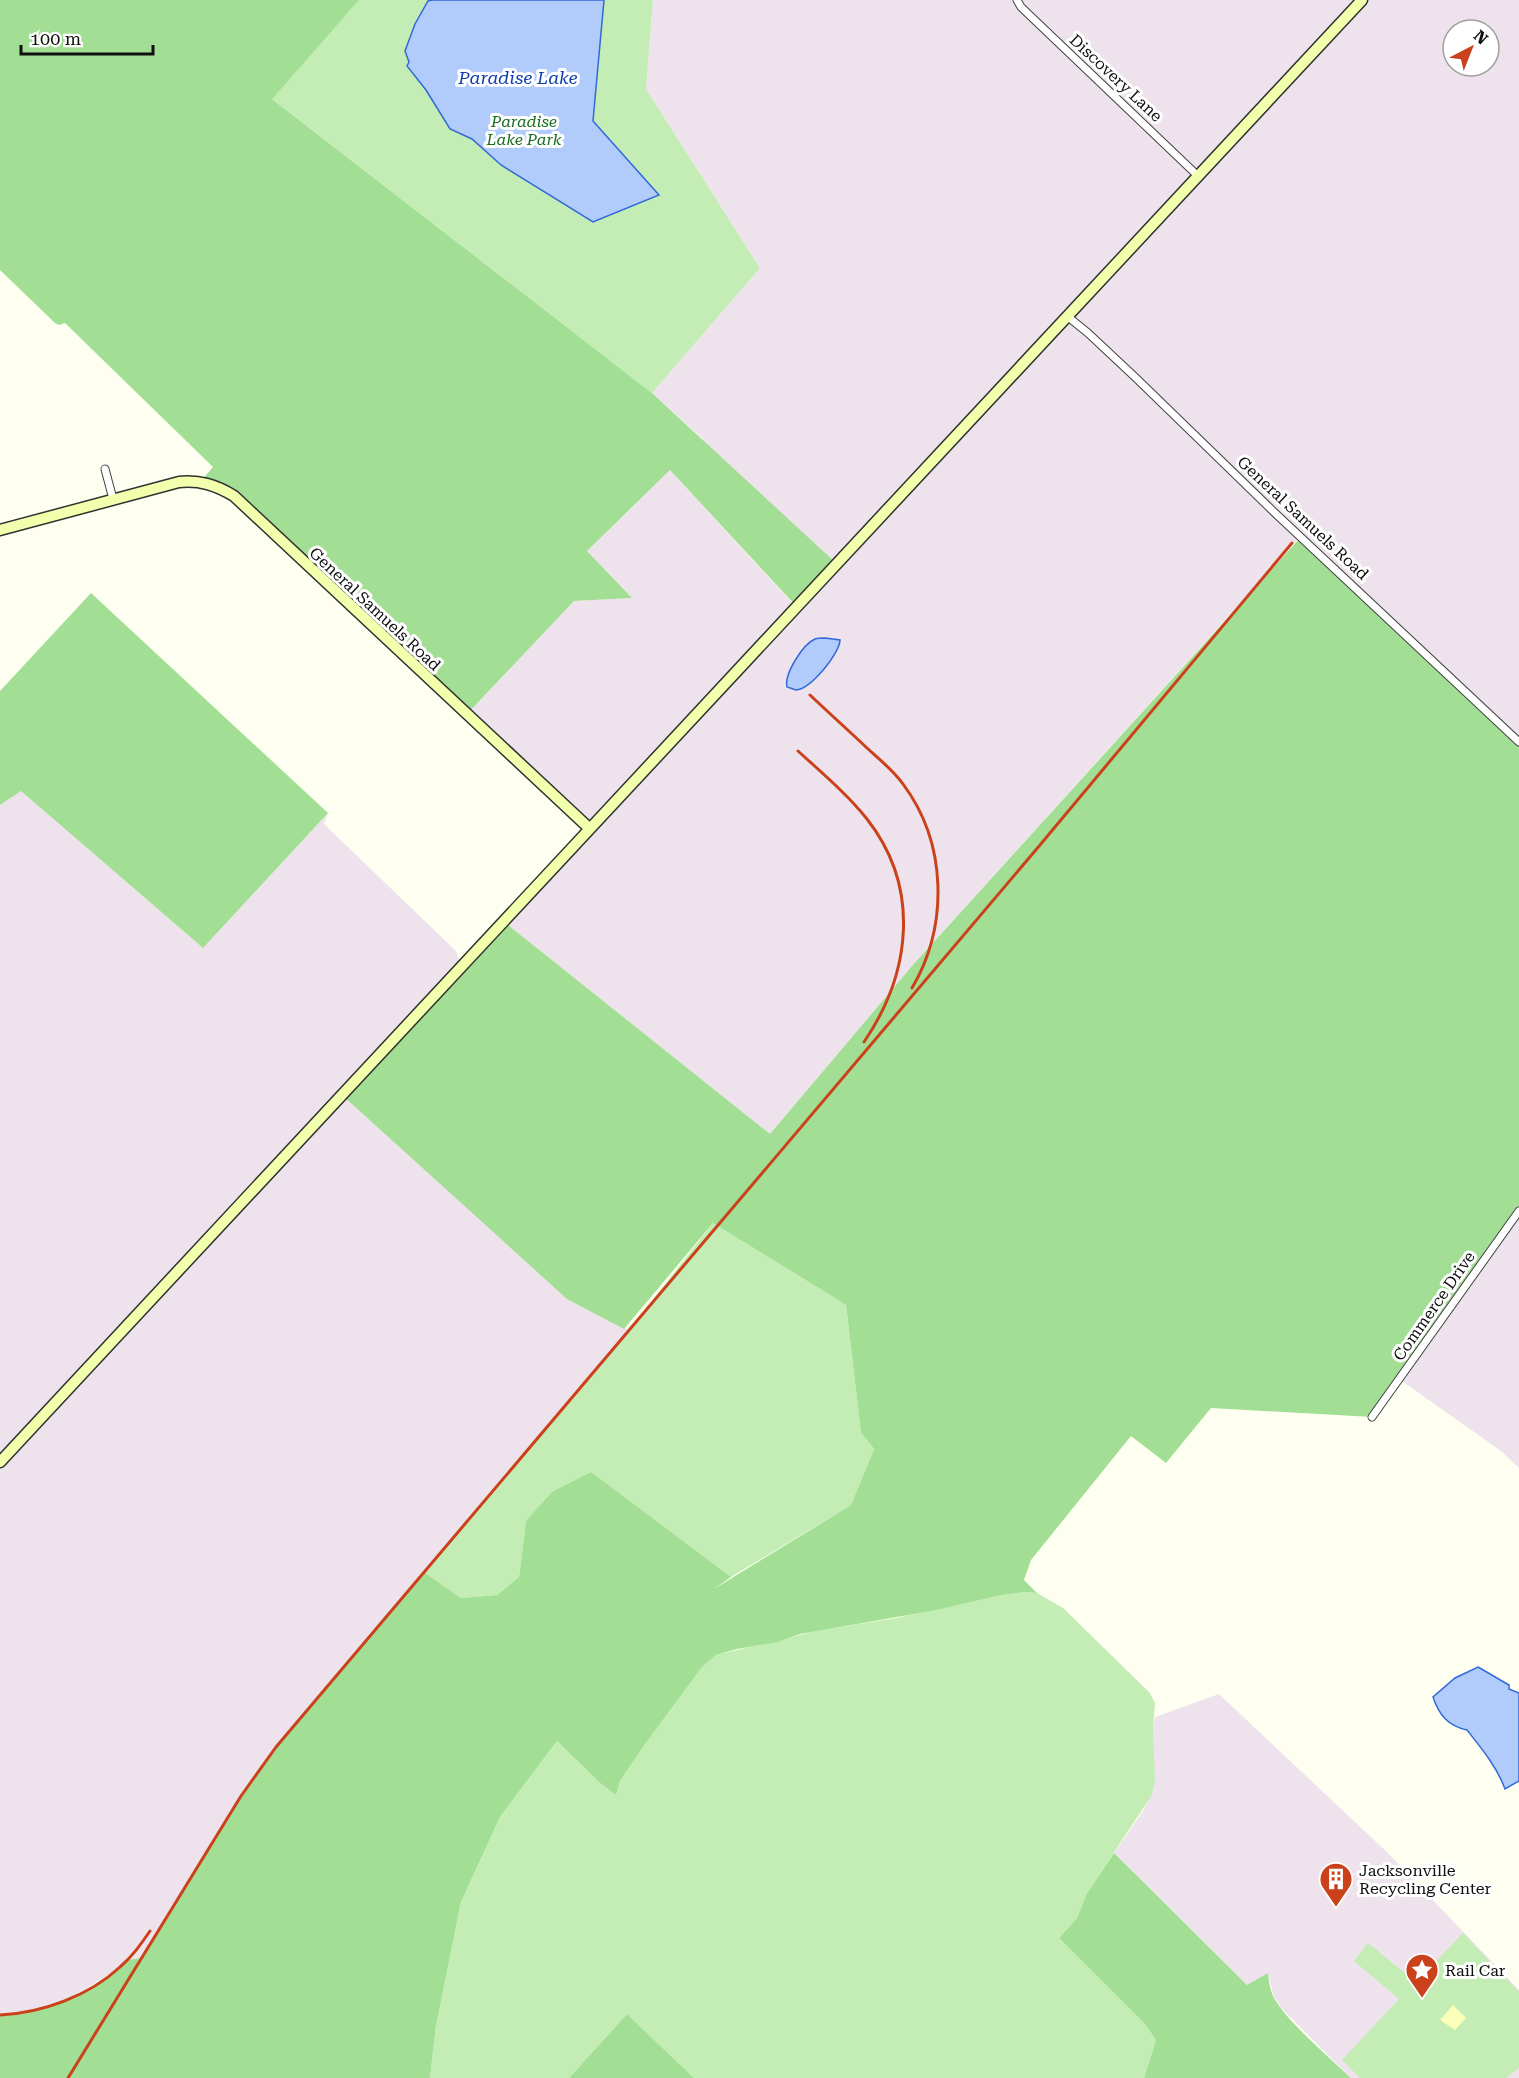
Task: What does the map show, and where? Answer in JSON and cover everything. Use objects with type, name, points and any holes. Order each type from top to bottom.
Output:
[{"type":"street","name":"Discovery Lane","points":[[1017,0],[1021,7],[1197,176]]},
{"type":"street","points":[[0,1462],[1362,0]]},
{"type":"street","name":"General Samuels Road","points":[[1067,316],[1136,378],[1268,506],[1519,742]]},
{"type":"street","points":[[105,468],[113,499]]},
{"type":"street","name":"General Samuels Road","points":[[0,530],[113,499],[188,482],[212,484],[234,496],[589,828]]},
{"type":"street","name":"Commerce Drive","points":[[1372,1417],[1518,1214]]},
{"type":"shaded area","points":[[0,0],[359,0],[272,99],[652,393],[836,563],[796,606],[670,470],[587,551],[632,598],[574,601],[466,715],[234,496],[200,482],[213,467],[65,323],[59,325],[55,323],[0,270]]},
{"type":"shaded area","points":[[653,0],[1519,0],[1519,742],[1300,537],[912,966],[770,1134],[503,921],[588,828],[466,715],[574,601],[632,598],[587,551],[670,470],[795,606],[702,438],[652,393],[760,268],[646,89]]},
{"type":"shaded area","points":[[1301,537],[1519,742],[1519,1211],[1372,1417],[1211,1408],[1166,1463],[1131,1436],[1031,1560],[1024,1580],[1037,1593],[1002,1595],[931,1611],[800,1634],[777,1642],[716,1655],[702,1667],[643,1747],[620,1781],[616,1795],[600,1783],[557,1741],[500,1817],[461,1902],[436,2026],[430,2078],[0,2078],[0,2014],[34,2011],[49,2006],[89,1989],[128,1960],[142,1958],[241,1796],[276,1747],[424,1572],[461,1598],[497,1595],[519,1577],[526,1521],[552,1492],[591,1472],[731,1577],[714,1589],[851,1505],[874,1449],[861,1433],[846,1305],[713,1223],[624,1329],[567,1299],[342,1095],[503,921],[770,1134],[912,966]]},
{"type":"shaded area","points":[[91,593],[328,813],[203,948],[21,791],[0,805],[0,691]]},
{"type":"shaded area","points":[[20,790],[203,948],[328,813],[324,824],[456,951],[567,1299],[629,1330],[276,1747],[241,1796],[142,1958],[118,1969],[74,1996],[34,2011],[0,2015],[0,805]]},
{"type":"shaded area","points":[[1516,1215],[1519,1218],[1519,1468],[1501,1451],[1399,1379]]},
{"type":"shaded area","points":[[1219,1694],[1389,1854],[1519,1990],[1519,2078],[1351,2078],[1283,2010],[1274,1997],[1268,1974],[1247,1985],[1114,1853],[1143,1811],[1154,1788],[1153,1728],[1155,1717]]},
{"type":"shaded area","points":[[1114,1853],[1247,1985],[1268,1973],[1272,1993],[1287,2016],[1351,2078],[1144,2078],[1156,2040],[1144,2023],[1059,1938],[1077,1918],[1087,1893]]},
{"type":"shaded area","points":[[627,2014],[694,2078],[569,2078]]},
{"type":"green space","name":"Paradise Lake Park","points":[[359,0],[653,0],[646,89],[760,268],[652,393],[271,98]]},
{"type":"green space","points":[[713,1223],[846,1305],[861,1433],[874,1449],[851,1505],[731,1577],[590,1472],[526,1521],[519,1577],[497,1595],[461,1598],[424,1572],[629,1330]]},
{"type":"green space","points":[[1027,1592],[1037,1593],[1063,1608],[1150,1693],[1155,1703],[1153,1728],[1155,1781],[1152,1795],[1087,1893],[1077,1918],[1059,1938],[1144,2023],[1156,2040],[1144,2078],[694,2078],[627,2014],[569,2078],[430,2078],[436,2026],[461,1902],[500,1817],[557,1741],[600,1783],[616,1795],[620,1781],[643,1747],[702,1667],[716,1655],[816,1631]]},
{"type":"green space","points":[[1463,1933],[1519,1992],[1519,2068],[1506,2078],[1360,2078],[1342,2060],[1399,1999],[1354,1961],[1368,1943],[1416,1982]]},
{"type":"sand","points":[[1453,2005],[1466,2018],[1455,2030],[1440,2020]]},
{"type":"water","name":"Paradise Lake","points":[[604,0],[593,121],[659,195],[593,222],[501,165],[472,139],[450,129],[426,90],[407,66],[409,62],[405,51],[415,24],[428,1]]},
{"type":"water","points":[[815,639],[840,640],[839,646],[824,670],[802,688],[796,690],[787,687],[791,667],[800,653]]},
{"type":"water","points":[[1478,1667],[1509,1685],[1509,1689],[1519,1693],[1519,1781],[1505,1789],[1478,1744],[1467,1730],[1445,1719],[1433,1697],[1455,1678]]},
{"type":"railway","points":[[68,2078],[241,1796],[276,1747],[1040,845],[1292,543]]},
{"type":"railway","points":[[810,695],[899,779],[918,807],[928,832],[935,858],[938,884],[937,911],[924,964],[912,988]]},
{"type":"railway","points":[[798,751],[843,792],[867,819],[884,846],[896,873],[902,902],[903,930],[900,959],[892,988],[864,1042]]},
{"type":"railway","points":[[0,2015],[48,2007],[94,1986],[124,1963],[150,1931]]},
{"type":"place","name":"Jacksonville Recycling Center","points":[[1336,1908]]},
{"type":"place","name":"Rail Car","points":[[1422,1999]]}]
